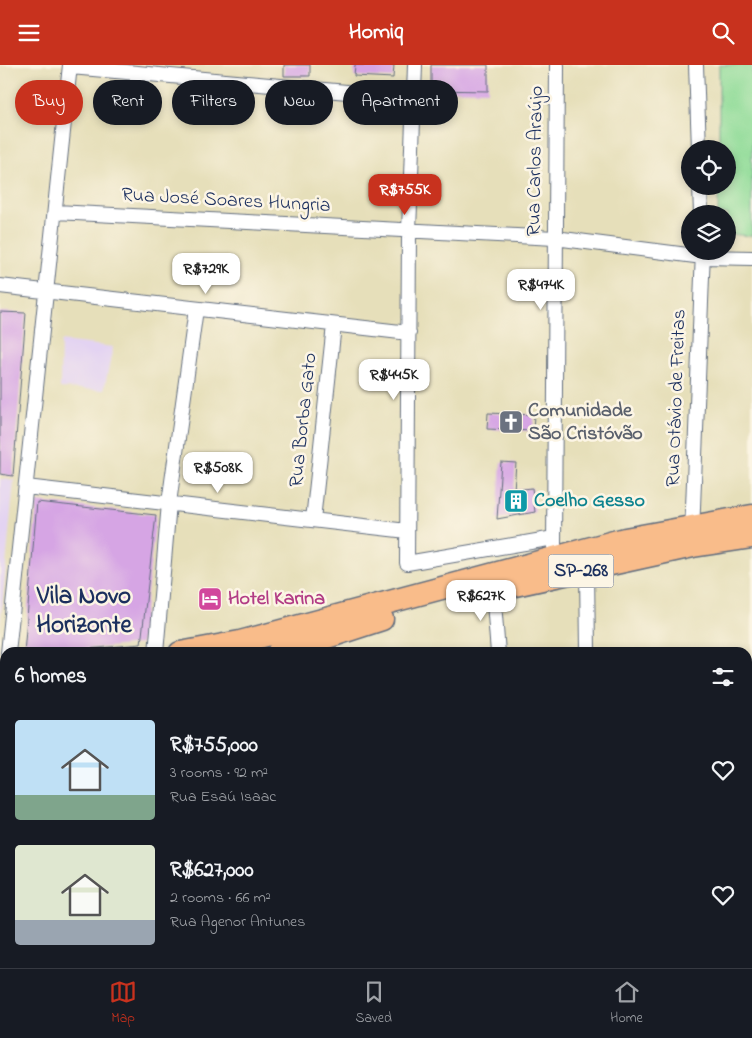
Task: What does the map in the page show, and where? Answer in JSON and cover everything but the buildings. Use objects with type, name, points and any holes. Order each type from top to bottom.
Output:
[{"type":"main road","name":"SP-268","points":[[296,647],[379,620],[493,590],[587,569],[752,516]]},
{"type":"main road","name":"SP-268","points":[[213,647],[240,642],[554,548],[625,539],[693,536],[752,537]]},
{"type":"street","points":[[414,80],[415,65]]},
{"type":"street","name":"Rua Carlos Araújo","points":[[554,548],[557,65]]},
{"type":"street","points":[[696,65],[699,140]]},
{"type":"street","points":[[9,647],[71,66],[343,91]]},
{"type":"street","points":[[412,125],[409,231],[407,563],[554,548]]},
{"type":"street","name":"Rua José Soares Hungria","points":[[56,212],[556,238],[681,252]]},
{"type":"street","name":"Rua José Soares Hungria","points":[[736,257],[752,258]]},
{"type":"street","name":"Rua Otávio de Freitas","points":[[693,536],[703,260]]},
{"type":"street","points":[[0,286],[409,333]]},
{"type":"street","points":[[157,647],[169,503],[196,309]]},
{"type":"street","name":"Rua Borba Gato","points":[[313,520],[334,325]]},
{"type":"street","points":[[26,487],[407,531]]},
{"type":"street","points":[[587,569],[588,647]]},
{"type":"street","points":[[493,590],[498,647]]},
{"type":"shaded area","points":[[61,341],[113,347],[104,390],[60,388]]},
{"type":"shaded area","points":[[0,479],[14,480],[0,627]]},
{"type":"green space","points":[[719,65],[752,65],[752,236],[736,235],[736,205],[718,205],[718,195],[736,195],[736,140],[719,140]]},
{"type":"place","name":"Comunidade São Cristóvão","points":[[511,422]]},
{"type":"place","name":"Coelho Gesso","points":[[516,501]]},
{"type":"place","name":"Hotel Karina","points":[[210,599]]},
{"type":"district","name":"Vila Novo Horizonte","points":[[84,612]]}]
